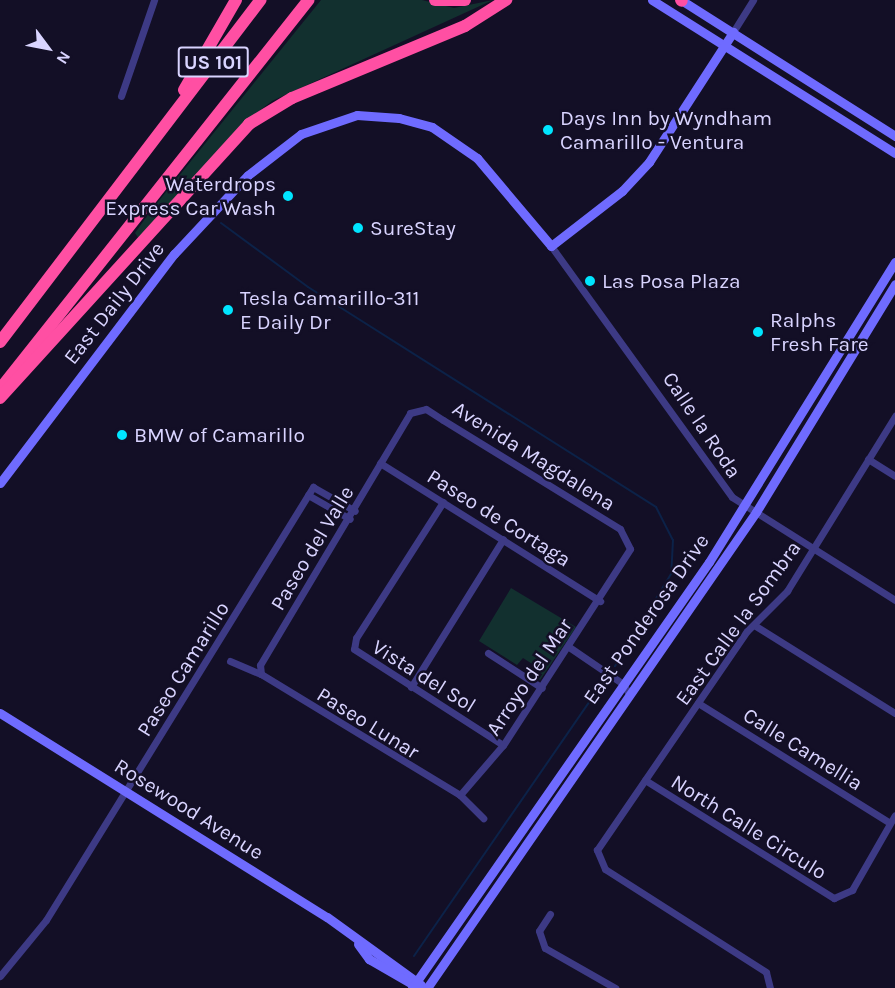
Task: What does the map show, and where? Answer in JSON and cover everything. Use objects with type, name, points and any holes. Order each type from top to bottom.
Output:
[{"type":"highway","points":[[165,125],[236,0]]},
{"type":"highway","name":"US 101","points":[[0,342],[261,0]]},
{"type":"highway","name":"US 101","points":[[0,389],[308,0]]},
{"type":"highway","points":[[435,0],[465,0]]},
{"type":"highway","points":[[0,398],[249,124],[292,98],[465,26],[506,0]]},
{"type":"main road","points":[[652,0],[895,153]]},
{"type":"main road","points":[[681,0],[895,136]]},
{"type":"main road","points":[[551,246],[639,174],[675,129],[733,32]]},
{"type":"main road","name":"East Daily Drive","points":[[0,483],[174,254],[248,175],[319,126],[381,115],[441,132],[477,158],[551,246]]},
{"type":"main road","name":"East Ponderosa Drive","points":[[415,986],[746,505],[895,262]]},
{"type":"main road","name":"East Ponderosa Drive","points":[[426,988],[756,512],[895,284]]},
{"type":"main road","name":"Rosewood Avenue","points":[[0,713],[125,790],[355,940],[369,958],[415,986],[426,988]]},
{"type":"street","points":[[121,96],[154,0]]},
{"type":"street","points":[[733,32],[753,0]]},
{"type":"street","name":"Calle la Roda","points":[[551,246],[645,369],[715,477],[756,512],[895,600]]},
{"type":"street","name":"Avenida Magdalena","points":[[414,410],[426,409],[620,529],[629,542]]},
{"type":"street","name":"Paseo del Valle","points":[[261,674],[260,665],[414,410]]},
{"type":"street","name":"East Calle la Sombra","points":[[770,988],[770,979],[605,869],[598,859],[599,845],[754,626],[780,600],[895,416]]},
{"type":"street","points":[[868,459],[895,476]]},
{"type":"street","name":"Paseo de Cortaga","points":[[380,463],[600,601]]},
{"type":"street","name":"Paseo Camarillo","points":[[0,976],[46,920],[313,487],[355,511]]},
{"type":"street","points":[[308,495],[350,519]]},
{"type":"street","name":"Vista del Sol","points":[[443,502],[354,645],[361,658],[503,745]]},
{"type":"street","points":[[411,687],[503,539]]},
{"type":"street","name":"Arroyo del Mar","points":[[460,795],[503,745],[542,688],[628,558],[629,542]]},
{"type":"street","points":[[754,626],[895,713]]},
{"type":"street","points":[[569,647],[623,684],[630,695]]},
{"type":"street","points":[[488,653],[542,688]]},
{"type":"street","points":[[230,661],[261,674]]},
{"type":"street","name":"Paseo Lunar","points":[[261,674],[460,795]]},
{"type":"street","name":"Calle Camellia","points":[[698,703],[890,823]]},
{"type":"street","name":"North Calle Circulo","points":[[645,780],[838,898],[852,890],[890,823]]},
{"type":"street","points":[[460,795],[483,818]]},
{"type":"street","points":[[890,823],[895,815]]},
{"type":"street","points":[[550,914],[540,931],[545,948],[615,988]]},
{"type":"green space","points":[[321,0],[422,0],[454,8],[493,0],[272,101],[245,122],[139,239],[135,233],[149,213]]},
{"type":"green space","points":[[511,588],[576,627],[540,680],[532,675],[537,667],[523,658],[517,665],[479,641]]},
{"type":"waterway","points":[[221,223],[308,287],[656,507],[673,540],[671,574],[615,666]]},
{"type":"waterway","points":[[414,956],[603,682]]},
{"type":"place","name":"Days Inn by Wyndham Camarillo - Ventura","points":[[548,130]]},
{"type":"place","name":"Waterdrops Express Car Wash","points":[[288,196]]},
{"type":"place","name":"SureStay","points":[[358,228]]},
{"type":"place","name":"Las Posa Plaza","points":[[590,281]]},
{"type":"place","name":"Tesla Camarillo-311 E Daily Dr","points":[[228,310]]},
{"type":"place","name":"Ralphs Fresh Fare","points":[[758,332]]},
{"type":"place","name":"BMW of Camarillo","points":[[122,435]]}]
